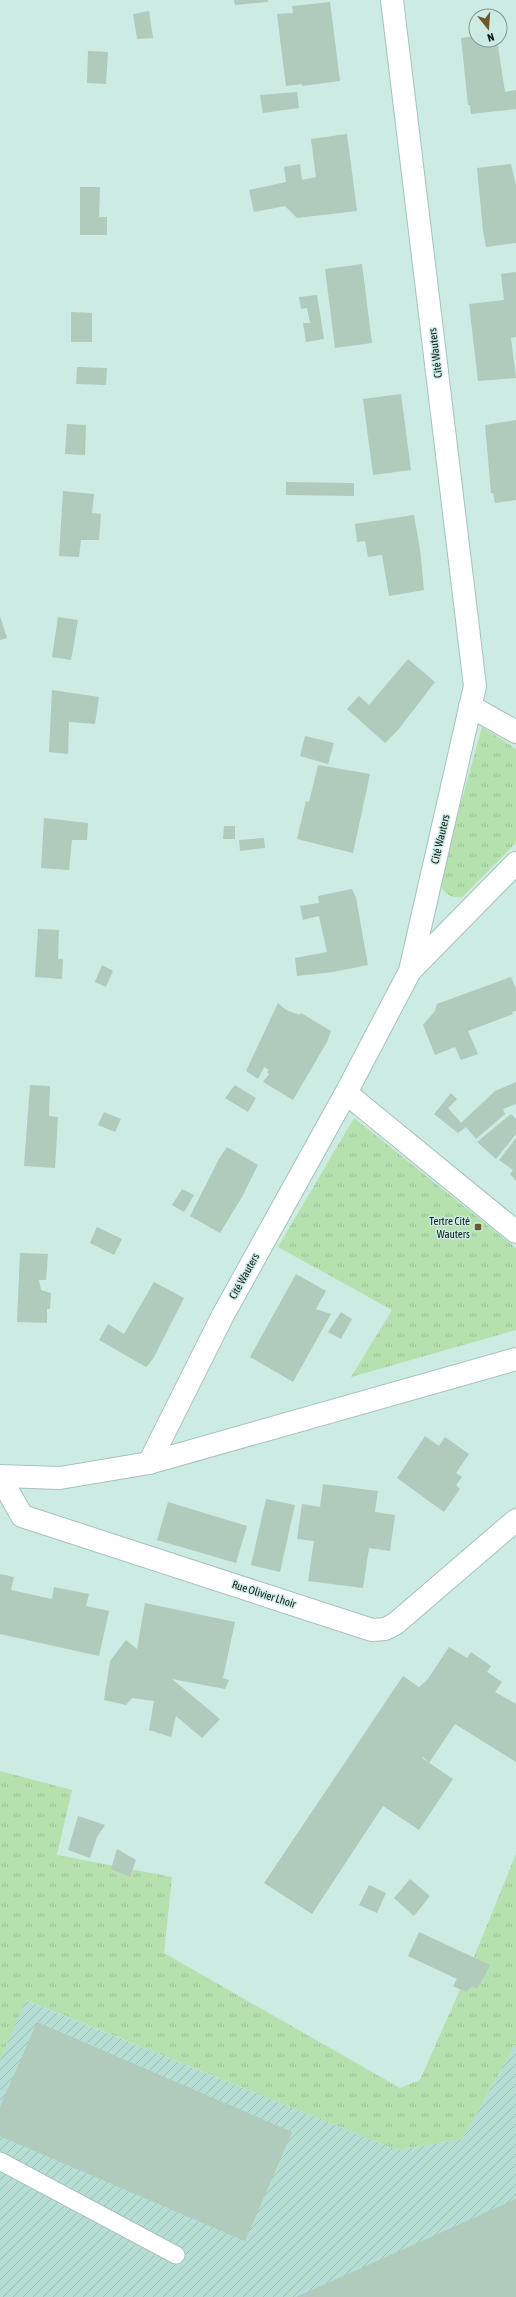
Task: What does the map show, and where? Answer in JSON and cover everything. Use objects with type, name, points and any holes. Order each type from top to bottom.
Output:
[{"type":"street","name":"Cité Wauters","points":[[149,1463],[223,1315],[346,1093],[410,971],[475,686],[392,0]]},
{"type":"street","points":[[470,706],[516,732]]},
{"type":"street","name":"Cité Wauters","points":[[410,971],[516,864]]},
{"type":"street","points":[[346,1093],[516,1232]]},
{"type":"street","name":"Rue Olivier Lhoir","points":[[0,1476],[60,1478],[149,1463],[516,1359]]},
{"type":"street","name":"Rue Olivier Lhoir","points":[[0,1476],[22,1516],[372,1630],[384,1629],[395,1624],[516,1520]]},
{"type":"lane","points":[[0,2161],[176,2255]]},
{"type":"shaded area","points":[[25,2000],[397,2150],[462,2139],[516,2043],[516,2297],[0,2297],[0,2060]]},
{"type":"green space","points":[[482,727],[516,749],[516,843],[462,897],[454,897],[445,893],[439,883]]},
{"type":"green space","points":[[354,1118],[516,1248],[516,1330],[351,1377],[392,1310],[278,1247]]},
{"type":"green space","points":[[0,1771],[72,1790],[57,1855],[172,1877],[164,1953],[400,2088],[420,2080],[467,1974],[516,1854],[516,2043],[462,2139],[397,2150],[26,2000],[0,2060]]},
{"type":"building","points":[[234,0],[268,0],[268,2],[235,5]]},
{"type":"building","points":[[330,2],[340,81],[302,86],[302,84],[286,86],[277,14],[293,13],[292,6]]},
{"type":"building","points":[[149,11],[153,38],[137,39],[133,14]]},
{"type":"building","points":[[468,37],[468,48],[498,48],[505,92],[516,90],[516,109],[471,114],[470,105],[468,105],[461,38]]},
{"type":"building","points":[[88,51],[108,52],[106,84],[87,83]]},
{"type":"building","points":[[297,92],[299,108],[263,113],[260,95]]},
{"type":"building","points":[[347,134],[357,211],[297,218],[285,206],[254,212],[249,190],[286,182],[284,167],[300,164],[302,180],[316,177],[311,139]]},
{"type":"building","points":[[511,164],[516,185],[516,243],[486,247],[477,168]]},
{"type":"building","points":[[80,187],[100,187],[99,217],[107,217],[107,235],[80,235]]},
{"type":"building","points":[[362,264],[372,343],[335,348],[325,269]]},
{"type":"building","points":[[516,272],[516,337],[511,338],[516,378],[478,381],[469,304],[504,300],[501,274]]},
{"type":"building","points":[[317,295],[324,339],[306,342],[303,323],[310,323],[307,308],[301,309],[299,297]]},
{"type":"building","points":[[71,312],[92,313],[92,342],[71,342]]},
{"type":"building","points":[[77,367],[107,368],[106,385],[76,384]]},
{"type":"building","points":[[401,394],[411,470],[373,475],[363,399]]},
{"type":"building","points":[[516,420],[516,500],[495,503],[493,493],[491,493],[485,425]]},
{"type":"building","points":[[67,424],[86,425],[85,455],[65,454]]},
{"type":"building","points":[[286,482],[354,483],[354,496],[286,495]]},
{"type":"building","points":[[63,491],[94,494],[92,513],[101,514],[99,540],[81,540],[79,557],[59,556]]},
{"type":"building","points":[[414,515],[420,549],[424,590],[389,596],[382,555],[368,557],[365,541],[357,542],[355,524]]},
{"type":"building","points":[[0,616],[7,638],[0,640]]},
{"type":"building","points":[[58,617],[78,620],[71,660],[52,657]]},
{"type":"building","points":[[408,659],[435,682],[398,730],[385,743],[347,709],[359,696],[369,705]]},
{"type":"building","points":[[52,690],[99,697],[95,724],[69,722],[68,754],[49,752]]},
{"type":"building","points":[[305,736],[334,743],[328,764],[300,756]]},
{"type":"building","points":[[318,765],[370,774],[353,853],[297,839],[306,801],[309,802]]},
{"type":"building","points":[[44,818],[88,823],[87,840],[72,840],[69,870],[41,868]]},
{"type":"building","points":[[224,826],[235,826],[235,839],[223,839]]},
{"type":"building","points":[[264,838],[265,848],[240,851],[239,840]]},
{"type":"building","points":[[352,889],[356,898],[368,965],[333,972],[297,976],[295,958],[327,952],[319,916],[303,920],[300,906],[319,903],[318,896]]},
{"type":"building","points":[[38,929],[59,930],[58,959],[63,959],[62,979],[35,977]]},
{"type":"building","points":[[102,965],[113,971],[106,987],[95,982]]},
{"type":"building","points":[[511,977],[516,989],[516,1011],[512,1012],[513,1014],[468,1031],[478,1054],[461,1060],[455,1047],[435,1055],[423,1025],[435,1011],[437,1004]]},
{"type":"building","points":[[278,1003],[286,1010],[300,1015],[301,1013],[331,1031],[327,1042],[293,1100],[263,1082],[269,1074],[267,1072],[269,1070],[264,1067],[258,1079],[246,1071]]},
{"type":"building","points":[[516,1082],[516,1104],[503,1109],[505,1114],[476,1139],[466,1127],[458,1133],[434,1114],[451,1093],[457,1099],[448,1108],[461,1123],[495,1091]]},
{"type":"building","points":[[30,1085],[50,1086],[49,1116],[58,1117],[55,1168],[24,1166]]},
{"type":"building","points":[[235,1085],[256,1098],[248,1112],[225,1098]]},
{"type":"building","points":[[104,1112],[121,1119],[115,1132],[98,1125]]},
{"type":"building","points":[[511,1114],[516,1119],[516,1134],[496,1159],[477,1142]]},
{"type":"building","points":[[516,1138],[516,1181],[510,1174],[513,1170],[499,1160]]},
{"type":"building","points":[[227,1147],[258,1165],[242,1197],[220,1233],[190,1216],[220,1157]]},
{"type":"building","points":[[182,1189],[194,1195],[184,1212],[172,1205]]},
{"type":"building","points":[[97,1227],[122,1239],[114,1255],[90,1243]]},
{"type":"building","points":[[20,1253],[48,1254],[46,1280],[39,1280],[41,1290],[51,1293],[50,1309],[47,1309],[47,1323],[17,1322]]},
{"type":"building","points":[[296,1274],[326,1291],[316,1309],[331,1314],[293,1382],[250,1357]]},
{"type":"building","points":[[154,1282],[184,1298],[153,1359],[146,1367],[99,1340],[108,1324],[124,1334]]},
{"type":"building","points":[[341,1312],[352,1319],[341,1339],[328,1332]]},
{"type":"building","points":[[425,1436],[439,1446],[445,1437],[469,1454],[456,1473],[462,1477],[456,1485],[460,1489],[444,1512],[397,1478]]},
{"type":"building","points":[[323,1484],[378,1491],[375,1512],[395,1515],[390,1551],[369,1548],[363,1588],[308,1581],[314,1541],[297,1539],[302,1504],[320,1507]]},
{"type":"building","points":[[266,1499],[295,1505],[280,1572],[251,1565]]},
{"type":"building","points":[[168,1502],[247,1526],[236,1563],[157,1540]]},
{"type":"building","points":[[0,1574],[14,1577],[11,1590],[52,1599],[54,1587],[89,1594],[86,1606],[109,1611],[99,1656],[0,1634]]},
{"type":"building","points":[[145,1603],[235,1622],[223,1678],[229,1680],[225,1689],[172,1679],[220,1719],[202,1738],[176,1716],[171,1737],[149,1730],[154,1701],[132,1698],[126,1705],[104,1700],[110,1661],[126,1640],[137,1649]]},
{"type":"building","points":[[449,1647],[467,1658],[471,1652],[491,1666],[487,1672],[502,1682],[495,1692],[516,1704],[516,1762],[455,1724],[429,1763],[453,1779],[419,1830],[383,1806],[312,1914],[264,1883],[403,1676],[419,1687],[428,1679]]},
{"type":"building","points":[[78,1816],[105,1825],[97,1837],[90,1858],[68,1850]]},
{"type":"building","points":[[117,1849],[136,1860],[130,1877],[111,1869]]},
{"type":"building","points":[[410,1879],[430,1896],[414,1916],[394,1898]]},
{"type":"building","points":[[369,1885],[386,1893],[377,1913],[359,1905]]},
{"type":"building","points":[[419,1932],[490,1965],[478,1988],[471,1987],[466,1992],[453,1986],[457,1979],[408,1956]]},
{"type":"building","points":[[37,2022],[292,2132],[245,2241],[0,2136],[0,2107]]},
{"type":"building","points":[[516,2199],[516,2297],[296,2297]]},
{"type":"place","name":"Tertre Cité Wauters","points":[[478,1227]]}]
